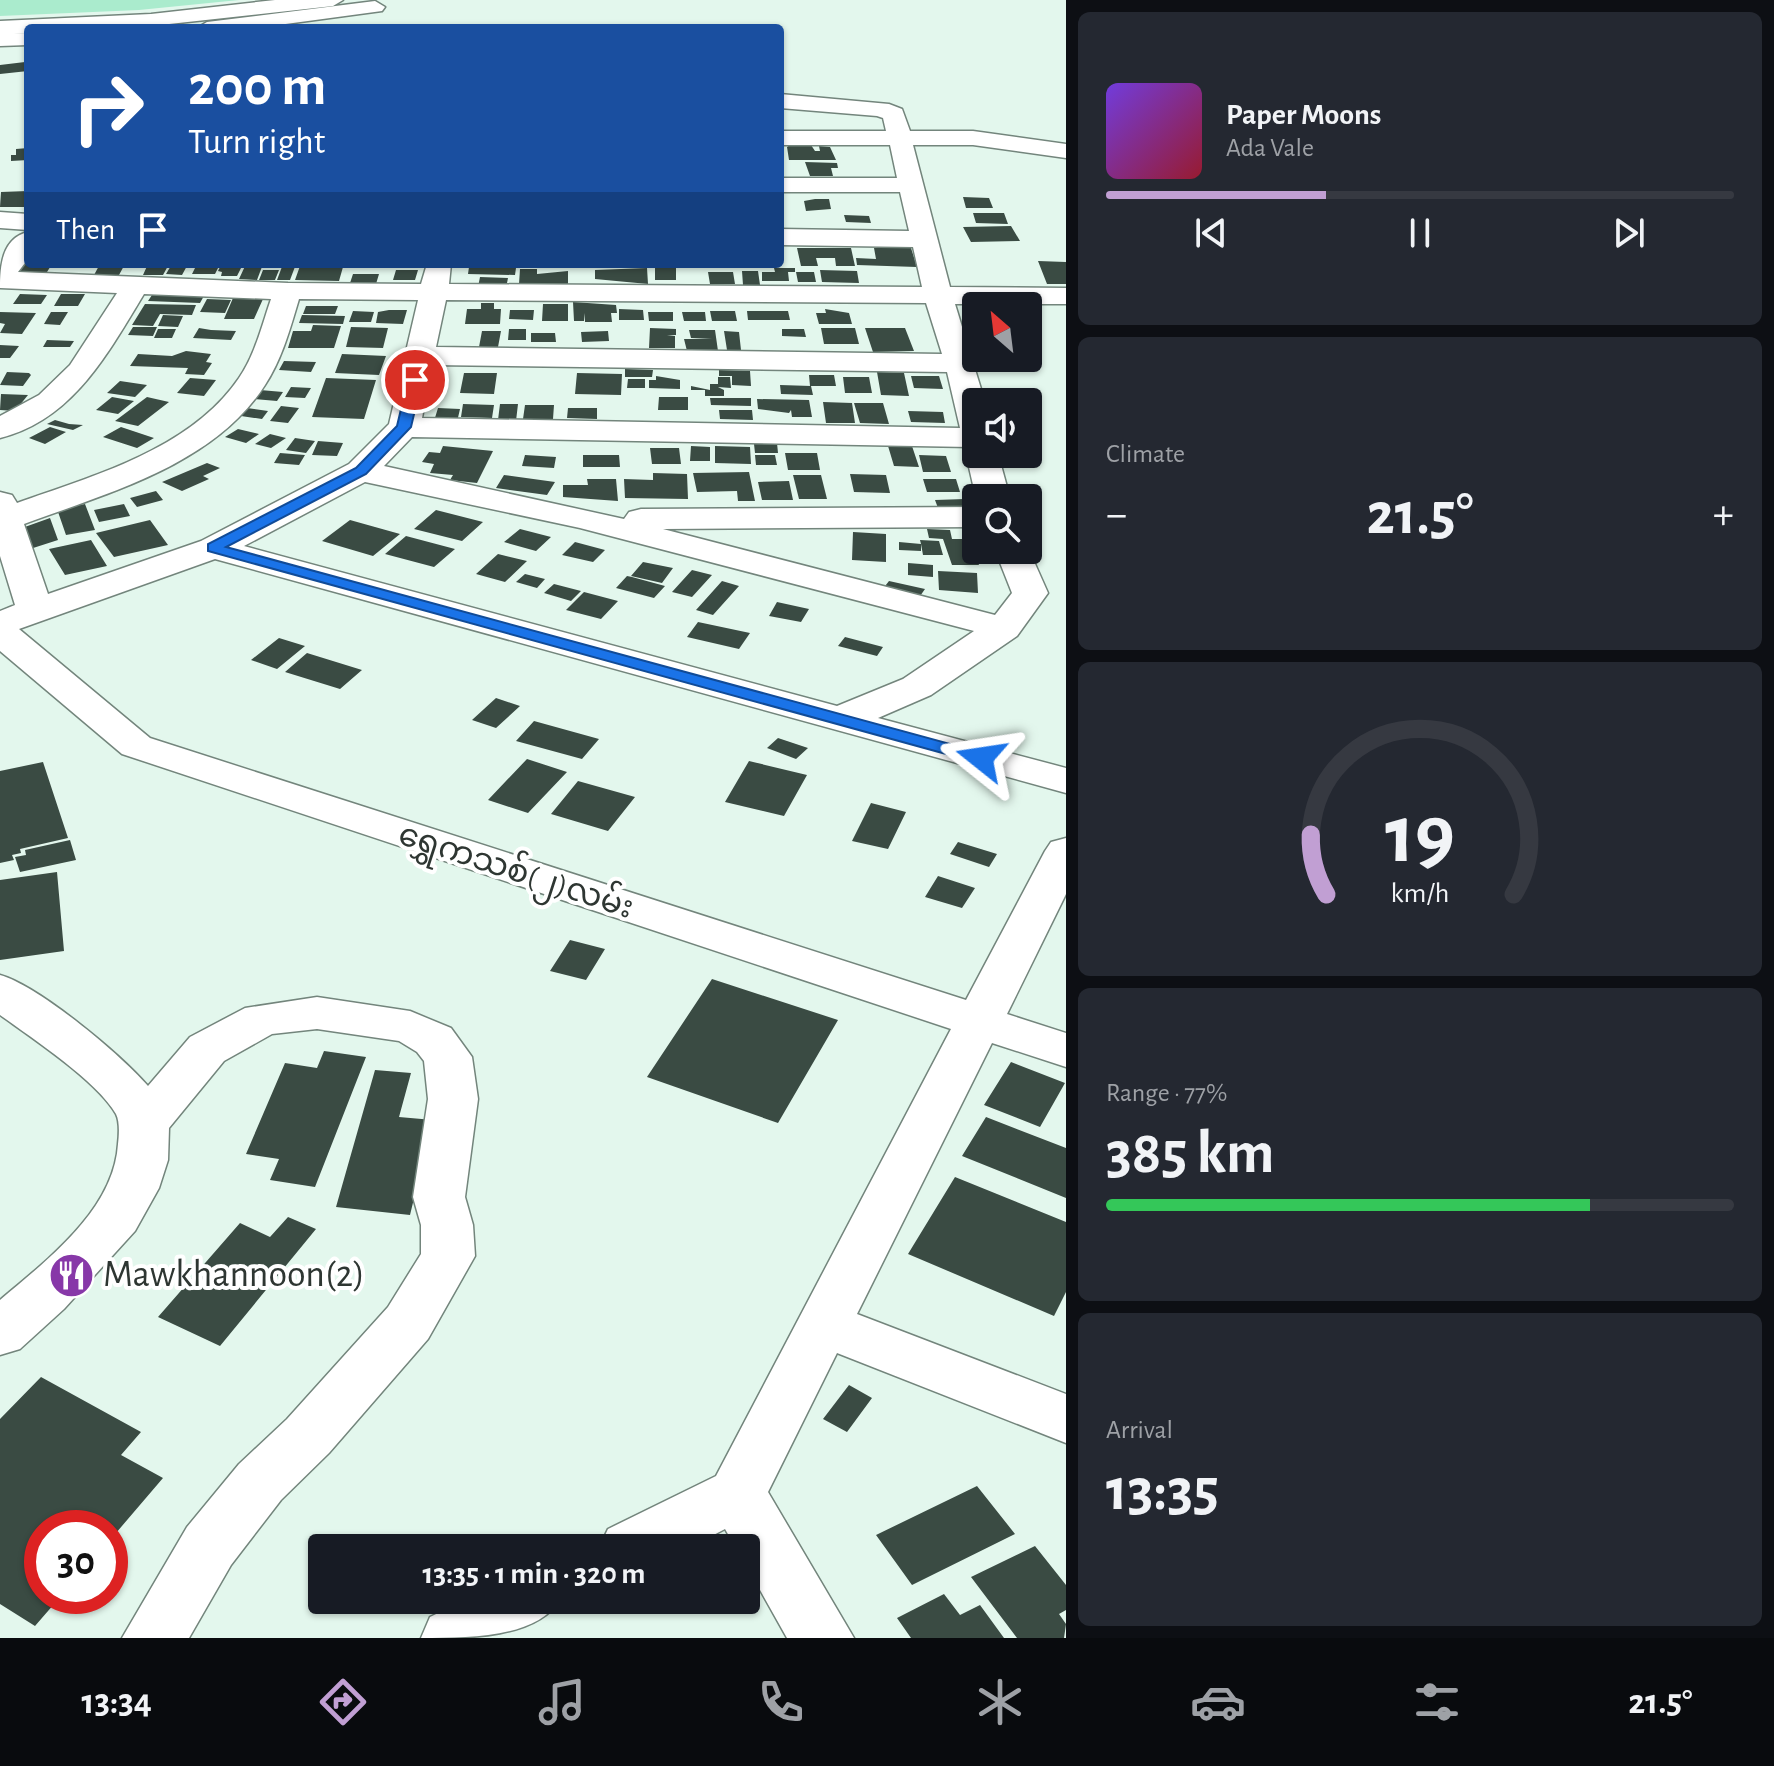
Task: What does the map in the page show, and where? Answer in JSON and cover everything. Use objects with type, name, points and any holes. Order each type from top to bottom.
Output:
[{"type":"main road","points":[[108,24],[333,0]]},
{"type":"main road","points":[[0,28],[24,30]]},
{"type":"street","points":[[234,24],[371,4],[394,21]]},
{"type":"street","points":[[0,40],[24,34]]},
{"type":"street","points":[[784,101],[881,109],[894,114],[913,185],[923,239],[966,388]]},
{"type":"street","points":[[784,138],[973,138],[1066,151]]},
{"type":"street","points":[[784,185],[913,185]]},
{"type":"street","points":[[0,220],[24,222]]},
{"type":"street","points":[[784,237],[923,239]]},
{"type":"street","points":[[0,280],[24,246]]},
{"type":"street","points":[[0,623],[18,621],[213,548],[361,471],[404,427],[436,278]]},
{"type":"street","points":[[0,280],[288,291],[436,278],[938,296],[1066,296]]},
{"type":"street","points":[[0,429],[50,402],[81,371],[136,285]]},
{"type":"street","points":[[18,621],[3,510],[133,471],[187,443],[243,395],[263,358],[288,291]]},
{"type":"street","points":[[421,356],[960,363]]},
{"type":"street","points":[[404,427],[962,438]]},
{"type":"street","points":[[361,471],[584,519],[1004,628]]},
{"type":"street","points":[[584,519],[962,517]]},
{"type":"street","points":[[213,548],[1066,781]]},
{"type":"street","points":[[839,720],[917,687],[1004,628],[1030,593],[1018,564]]},
{"type":"street","name":"ရွှေကသစ်(၂)လမ်း","points":[[18,621],[136,746],[1066,1050]]},
{"type":"street","points":[[658,1534],[737,1494],[1066,851]]},
{"type":"street","points":[[0,991],[86,1058],[142,1111],[147,1152],[115,1220],[64,1276],[0,1333]]},
{"type":"street","points":[[143,1125],[207,1049],[262,1019],[317,1013],[410,1027],[434,1040],[448,1057],[453,1099],[439,1197],[447,1225],[448,1256],[408,1323],[308,1436],[260,1482],[209,1546],[154,1638]]},
{"type":"street","points":[[823,1324],[1066,1419]]},
{"type":"street","points":[[737,1494],[822,1638]]},
{"type":"street","points":[[453,1638],[500,1614]]},
{"type":"green space","points":[[0,0],[239,0],[139,10],[0,16]]},
{"type":"building","points":[[24,62],[24,71],[0,74],[0,65]]},
{"type":"building","points":[[811,145],[815,151],[820,151],[819,146],[830,147],[836,160],[789,160],[787,147]]},
{"type":"building","points":[[24,148],[24,160],[11,161],[16,149]]},
{"type":"building","points":[[805,162],[837,163],[838,168],[831,168],[833,176],[810,176]]},
{"type":"building","points":[[24,191],[24,207],[0,207],[1,192]]},
{"type":"building","points":[[963,197],[989,198],[993,208],[966,208]]},
{"type":"building","points":[[829,199],[831,209],[806,211],[804,201]]},
{"type":"building","points":[[973,213],[1004,213],[1008,224],[976,223]]},
{"type":"building","points":[[844,215],[869,216],[871,223],[846,222]]},
{"type":"building","points":[[1011,226],[1020,241],[971,242],[963,227]]},
{"type":"building","points":[[797,248],[851,248],[855,266],[836,266],[835,258],[816,258],[818,266],[801,266]]},
{"type":"building","points":[[874,248],[911,248],[917,267],[857,265],[856,258],[876,259]]},
{"type":"building","points":[[1038,261],[1066,262],[1066,284],[1047,284]]},
{"type":"building","points":[[24,265],[24,268],[50,268],[47,272],[19,272]]},
{"type":"building","points":[[98,268],[123,268],[119,275],[94,275]]},
{"type":"building","points":[[146,268],[167,268],[163,275],[143,275]]},
{"type":"building","points":[[170,268],[186,268],[182,275],[166,274]]},
{"type":"building","points":[[195,268],[218,268],[215,274],[192,274]]},
{"type":"building","points":[[220,268],[241,268],[237,276],[221,276],[222,272],[218,271]]},
{"type":"building","points":[[244,268],[262,268],[257,280],[239,279]]},
{"type":"building","points":[[282,268],[294,268],[290,280],[277,280]]},
{"type":"building","points":[[299,268],[343,268],[339,281],[295,280]]},
{"type":"building","points":[[469,268],[516,268],[515,275],[468,274]]},
{"type":"building","points":[[647,268],[648,284],[595,279],[595,270]]},
{"type":"building","points":[[655,268],[676,268],[676,280],[655,280]]},
{"type":"building","points":[[774,268],[795,268],[795,272],[788,272],[789,281],[762,281],[762,272],[775,272]]},
{"type":"building","points":[[520,269],[537,269],[537,274],[568,271],[568,285],[519,284]]},
{"type":"building","points":[[263,270],[279,270],[275,280],[259,280]]},
{"type":"building","points":[[396,270],[418,270],[415,280],[393,280]]},
{"type":"building","points":[[820,270],[857,271],[859,283],[822,282]]},
{"type":"building","points":[[742,271],[758,271],[760,285],[743,285]]},
{"type":"building","points":[[708,272],[733,272],[735,284],[710,284]]},
{"type":"building","points":[[796,272],[814,272],[816,282],[798,282]]},
{"type":"building","points":[[353,274],[379,274],[376,284],[350,283]]},
{"type":"building","points":[[480,277],[508,278],[506,288],[478,287]]},
{"type":"building","points":[[154,292],[205,294],[200,303],[148,301]]},
{"type":"building","points":[[20,294],[47,295],[41,304],[13,304]]},
{"type":"building","points":[[61,294],[85,294],[78,306],[54,306]]},
{"type":"building","points":[[233,298],[263,299],[254,319],[224,319]]},
{"type":"building","points":[[207,299],[231,300],[225,313],[200,312]]},
{"type":"building","points":[[573,302],[616,305],[617,313],[611,313],[612,322],[585,322],[585,313],[584,321],[574,321]]},
{"type":"building","points":[[481,303],[494,303],[494,309],[501,309],[500,324],[465,324],[467,309],[481,309]]},
{"type":"building","points":[[145,304],[196,305],[192,315],[160,314],[153,326],[132,325]]},
{"type":"building","points":[[543,304],[568,304],[568,321],[542,321]]},
{"type":"building","points":[[306,306],[338,306],[335,314],[303,314]]},
{"type":"building","points":[[619,309],[643,310],[644,320],[619,320]]},
{"type":"building","points":[[825,309],[849,313],[852,324],[819,324],[816,313],[826,313]]},
{"type":"building","points":[[407,310],[403,324],[376,323],[378,312]]},
{"type":"building","points":[[510,310],[534,310],[533,320],[509,319]]},
{"type":"building","points":[[353,311],[374,312],[371,322],[349,322]]},
{"type":"building","points":[[710,311],[735,311],[737,321],[712,321]]},
{"type":"building","points":[[747,311],[788,311],[790,320],[748,320]]},
{"type":"building","points":[[0,312],[36,313],[22,334],[0,333],[5,324],[0,323]]},
{"type":"building","points":[[51,312],[68,312],[60,325],[44,324]]},
{"type":"building","points":[[648,312],[673,312],[673,321],[649,321]]},
{"type":"building","points":[[682,312],[705,312],[706,321],[684,321]]},
{"type":"building","points":[[163,315],[183,316],[178,327],[158,326]]},
{"type":"building","points":[[302,315],[345,316],[343,324],[299,323]]},
{"type":"building","points":[[313,325],[341,326],[334,348],[288,348],[293,331],[311,331]]},
{"type":"building","points":[[133,327],[157,327],[153,336],[128,335]]},
{"type":"building","points":[[351,327],[388,328],[383,348],[346,347]]},
{"type":"building","points":[[199,328],[236,331],[231,340],[193,338]]},
{"type":"building","points":[[650,328],[676,329],[676,335],[667,335],[675,336],[675,348],[649,348]]},
{"type":"building","points":[[821,328],[855,328],[859,344],[824,344]]},
{"type":"building","points":[[865,328],[905,328],[914,351],[873,352]]},
{"type":"building","points":[[158,329],[176,329],[172,338],[154,338]]},
{"type":"building","points":[[509,329],[526,329],[526,340],[508,340]]},
{"type":"building","points":[[782,329],[804,329],[806,337],[782,336]]},
{"type":"building","points":[[689,330],[715,330],[718,351],[687,351],[684,339],[712,339],[691,338]]},
{"type":"building","points":[[482,331],[501,331],[498,347],[479,347]]},
{"type":"building","points":[[608,331],[609,341],[582,342],[581,332]]},
{"type":"building","points":[[724,331],[739,332],[741,350],[727,350]]},
{"type":"building","points":[[531,333],[555,333],[556,342],[531,342]]},
{"type":"building","points":[[47,340],[74,341],[70,347],[43,347]]},
{"type":"building","points":[[0,345],[19,346],[10,358],[0,358]]},
{"type":"building","points":[[186,351],[211,354],[206,362],[212,363],[204,375],[185,374],[188,368],[130,366],[138,354],[172,356]]},
{"type":"building","points":[[342,354],[386,356],[379,375],[335,373]]},
{"type":"building","points":[[284,361],[316,362],[311,372],[279,370]]},
{"type":"building","points":[[625,369],[653,370],[652,377],[625,377]]},
{"type":"building","points":[[719,370],[750,371],[751,386],[732,385],[732,376],[719,376]]},
{"type":"building","points":[[7,372],[31,375],[23,386],[0,385]]},
{"type":"building","points":[[877,372],[904,373],[909,396],[881,395]]},
{"type":"building","points":[[464,373],[497,373],[494,394],[460,393]]},
{"type":"building","points":[[577,373],[622,374],[621,395],[575,394]]},
{"type":"building","points":[[809,375],[834,375],[836,386],[810,386]]},
{"type":"building","points":[[656,376],[680,380],[680,389],[649,388],[649,380],[656,380]]},
{"type":"building","points":[[911,376],[939,376],[943,389],[914,388]]},
{"type":"building","points":[[718,377],[730,377],[731,388],[718,387],[724,390],[724,396],[705,396],[705,390],[691,390],[691,386],[710,390],[710,384],[718,384]]},
{"type":"building","points":[[843,377],[869,377],[872,393],[845,393]]},
{"type":"building","points":[[190,378],[216,380],[204,396],[177,393]]},
{"type":"building","points":[[326,378],[376,380],[364,419],[312,417]]},
{"type":"building","points":[[628,379],[645,379],[645,388],[627,388]]},
{"type":"building","points":[[120,381],[147,385],[135,397],[107,393]]},
{"type":"building","points":[[780,385],[811,386],[813,395],[781,394]]},
{"type":"building","points":[[291,387],[311,388],[305,398],[285,397]]},
{"type":"building","points":[[260,390],[283,392],[277,401],[254,399]]},
{"type":"building","points":[[1,394],[28,395],[15,411],[0,410]]},
{"type":"building","points":[[112,397],[134,401],[118,414],[96,410]]},
{"type":"building","points":[[147,397],[169,402],[138,426],[115,421]]},
{"type":"building","points":[[659,397],[688,397],[688,410],[658,410]]},
{"type":"building","points":[[710,398],[751,398],[751,406],[711,405]]},
{"type":"building","points":[[757,399],[809,400],[812,417],[792,417],[791,410],[789,413],[758,409]]},
{"type":"building","points":[[823,402],[852,403],[855,423],[826,423]]},
{"type":"building","points":[[854,403],[883,403],[889,424],[860,423]]},
{"type":"building","points":[[463,404],[494,405],[492,418],[461,417]]},
{"type":"building","points":[[500,404],[518,404],[516,421],[498,420]]},
{"type":"building","points":[[525,405],[554,405],[553,419],[523,419]]},
{"type":"building","points":[[281,406],[299,408],[288,423],[270,421]]},
{"type":"building","points":[[247,408],[268,411],[262,419],[241,416]]},
{"type":"building","points":[[438,408],[460,409],[457,422],[434,421]]},
{"type":"building","points":[[568,408],[597,408],[597,419],[567,418]]},
{"type":"building","points":[[719,410],[752,410],[753,420],[720,419]]},
{"type":"building","points":[[908,411],[943,412],[945,423],[911,422]]},
{"type":"building","points":[[55,420],[83,425],[73,430],[47,424]]},
{"type":"building","points":[[50,427],[66,432],[45,444],[29,438]]},
{"type":"building","points":[[121,427],[154,438],[137,448],[103,437]]},
{"type":"building","points":[[238,429],[259,434],[246,443],[225,437]]},
{"type":"building","points":[[270,434],[286,438],[271,448],[255,444]]},
{"type":"building","points":[[295,438],[315,441],[306,453],[286,450]]},
{"type":"building","points":[[318,441],[343,443],[337,456],[312,455]]},
{"type":"building","points":[[777,443],[778,453],[755,453],[754,444]]},
{"type":"building","points":[[443,446],[493,451],[477,483],[450,480],[453,475],[430,473],[434,464],[422,462],[429,452],[440,453]]},
{"type":"building","points":[[691,446],[710,447],[710,461],[690,461]]},
{"type":"building","points":[[715,446],[750,447],[751,464],[715,463]]},
{"type":"building","points":[[888,446],[912,446],[919,467],[894,466]]},
{"type":"building","points":[[650,448],[679,448],[681,464],[652,464]]},
{"type":"building","points":[[280,453],[305,455],[299,465],[274,463]]},
{"type":"building","points":[[785,453],[817,453],[820,470],[788,470]]},
{"type":"building","points":[[525,455],[556,457],[554,468],[522,466]]},
{"type":"building","points":[[583,455],[619,455],[620,467],[583,467]]},
{"type":"building","points":[[755,455],[775,455],[777,465],[756,465]]},
{"type":"building","points":[[919,455],[946,456],[951,472],[923,472]]},
{"type":"building","points":[[207,463],[220,468],[203,476],[209,479],[182,491],[162,482]]},
{"type":"building","points":[[749,472],[755,501],[738,501],[737,491],[697,492],[693,473]]},
{"type":"building","points":[[653,473],[687,474],[688,499],[625,498],[624,479],[653,480]]},
{"type":"building","points":[[850,474],[886,475],[890,493],[854,492]]},
{"type":"building","points":[[504,475],[555,482],[547,495],[496,488]]},
{"type":"building","points":[[793,475],[821,475],[827,499],[799,499]]},
{"type":"building","points":[[587,479],[616,479],[618,501],[563,497],[563,485],[588,485]]},
{"type":"building","points":[[923,479],[956,479],[960,492],[927,492]]},
{"type":"building","points":[[789,481],[793,500],[762,500],[758,482]]},
{"type":"building","points":[[156,491],[163,500],[137,507],[130,498]]},
{"type":"building","points":[[962,499],[962,508],[938,508],[935,500]]},
{"type":"building","points":[[85,504],[95,530],[66,535],[57,509]]},
{"type":"building","points":[[124,504],[130,516],[99,522],[94,510]]},
{"type":"building","points":[[436,510],[483,522],[462,541],[414,529]]},
{"type":"building","points":[[50,518],[58,540],[30,549],[22,528]]},
{"type":"building","points":[[150,520],[168,545],[114,557],[96,533]]},
{"type":"building","points":[[350,520],[400,534],[373,556],[322,541]]},
{"type":"building","points":[[520,529],[551,537],[536,551],[504,542]]},
{"type":"building","points":[[927,529],[950,530],[952,539],[962,539],[962,564],[979,565],[952,565],[943,539],[929,538]]},
{"type":"building","points":[[853,532],[886,534],[886,562],[852,560]]},
{"type":"building","points":[[406,536],[455,549],[434,567],[385,554]]},
{"type":"building","points":[[91,540],[107,566],[65,575],[49,549]]},
{"type":"building","points":[[920,540],[939,541],[943,555],[923,555]]},
{"type":"building","points":[[575,542],[605,550],[593,562],[562,555]]},
{"type":"building","points":[[899,542],[921,544],[921,551],[899,550]]},
{"type":"building","points":[[498,554],[527,561],[505,582],[476,574]]},
{"type":"building","points":[[643,562],[673,568],[662,583],[631,576]]},
{"type":"building","points":[[908,563],[933,565],[933,577],[908,575]]},
{"type":"building","points":[[692,570],[712,575],[692,597],[672,592]]},
{"type":"building","points":[[938,571],[977,573],[978,593],[939,590]]},
{"type":"building","points":[[525,574],[545,579],[537,588],[516,582]]},
{"type":"building","points":[[627,576],[665,586],[654,598],[616,588]]},
{"type":"building","points":[[722,581],[739,586],[713,615],[696,610]]},
{"type":"building","points":[[889,581],[925,589],[918,599],[882,590]]},
{"type":"building","points":[[554,584],[581,591],[571,601],[544,593]]},
{"type":"building","points":[[584,592],[618,601],[601,619],[566,610]]},
{"type":"building","points":[[777,602],[809,609],[801,622],[769,616]]},
{"type":"building","points":[[698,622],[750,633],[739,649],[687,637]]},
{"type":"building","points":[[845,637],[883,647],[877,656],[838,646]]},
{"type":"building","points":[[279,638],[305,646],[277,669],[251,660]]},
{"type":"building","points":[[307,653],[362,670],[340,689],[285,672]]},
{"type":"building","points":[[496,698],[520,706],[496,728],[472,720]]},
{"type":"building","points":[[534,721],[599,739],[582,759],[516,741]]},
{"type":"building","points":[[778,738],[808,748],[796,759],[767,748]]},
{"type":"building","points":[[527,759],[567,772],[528,813],[488,800]]},
{"type":"building","points":[[749,761],[807,775],[784,816],[725,802]]},
{"type":"building","points":[[43,762],[68,838],[20,849],[21,853],[12,855],[14,860],[0,863],[0,771]]},
{"type":"building","points":[[578,781],[635,797],[608,831],[551,814]]},
{"type":"building","points":[[871,803],[906,812],[888,849],[852,841]]},
{"type":"building","points":[[70,840],[76,860],[20,872],[15,857],[26,855],[25,850]]},
{"type":"building","points":[[958,842],[997,854],[989,867],[950,854]]},
{"type":"building","points":[[57,872],[64,951],[0,960],[0,880]]},
{"type":"building","points":[[938,876],[975,888],[962,908],[925,897]]},
{"type":"building","points":[[570,940],[605,949],[586,980],[550,971]]},
{"type":"building","points":[[712,979],[838,1020],[778,1123],[647,1077]]},
{"type":"building","points":[[324,1051],[366,1057],[315,1187],[270,1180],[279,1159],[246,1154],[285,1063],[317,1068]]},
{"type":"building","points":[[1011,1062],[1065,1083],[1040,1127],[984,1105]]},
{"type":"building","points":[[375,1070],[411,1073],[399,1117],[433,1120],[410,1215],[336,1207]]},
{"type":"building","points":[[986,1117],[1066,1148],[1066,1198],[962,1156]]},
{"type":"building","points":[[955,1177],[1066,1222],[1066,1292],[1054,1316],[908,1254]]},
{"type":"building","points":[[288,1217],[316,1229],[220,1346],[158,1317],[240,1223],[270,1237]]},
{"type":"building","points":[[41,1377],[141,1432],[121,1455],[163,1478],[128,1519],[128,1510],[24,1510],[24,1614],[45,1614],[35,1626],[0,1604],[0,1419]]},
{"type":"building","points":[[849,1385],[872,1398],[847,1432],[823,1419]]},
{"type":"building","points":[[977,1486],[1015,1534],[912,1585],[876,1535]]},
{"type":"building","points":[[1035,1546],[1066,1585],[1066,1610],[1059,1614],[1066,1624],[1064,1638],[1017,1638],[971,1577]]},
{"type":"building","points":[[944,1594],[960,1615],[980,1605],[1004,1638],[911,1638],[897,1618]]},
{"type":"place","name":"Mawkhannoon(2)","points":[[72,1275]]},
{"type":"route","points":[[415,380],[404,427],[361,471],[213,548],[981,758]]}]
